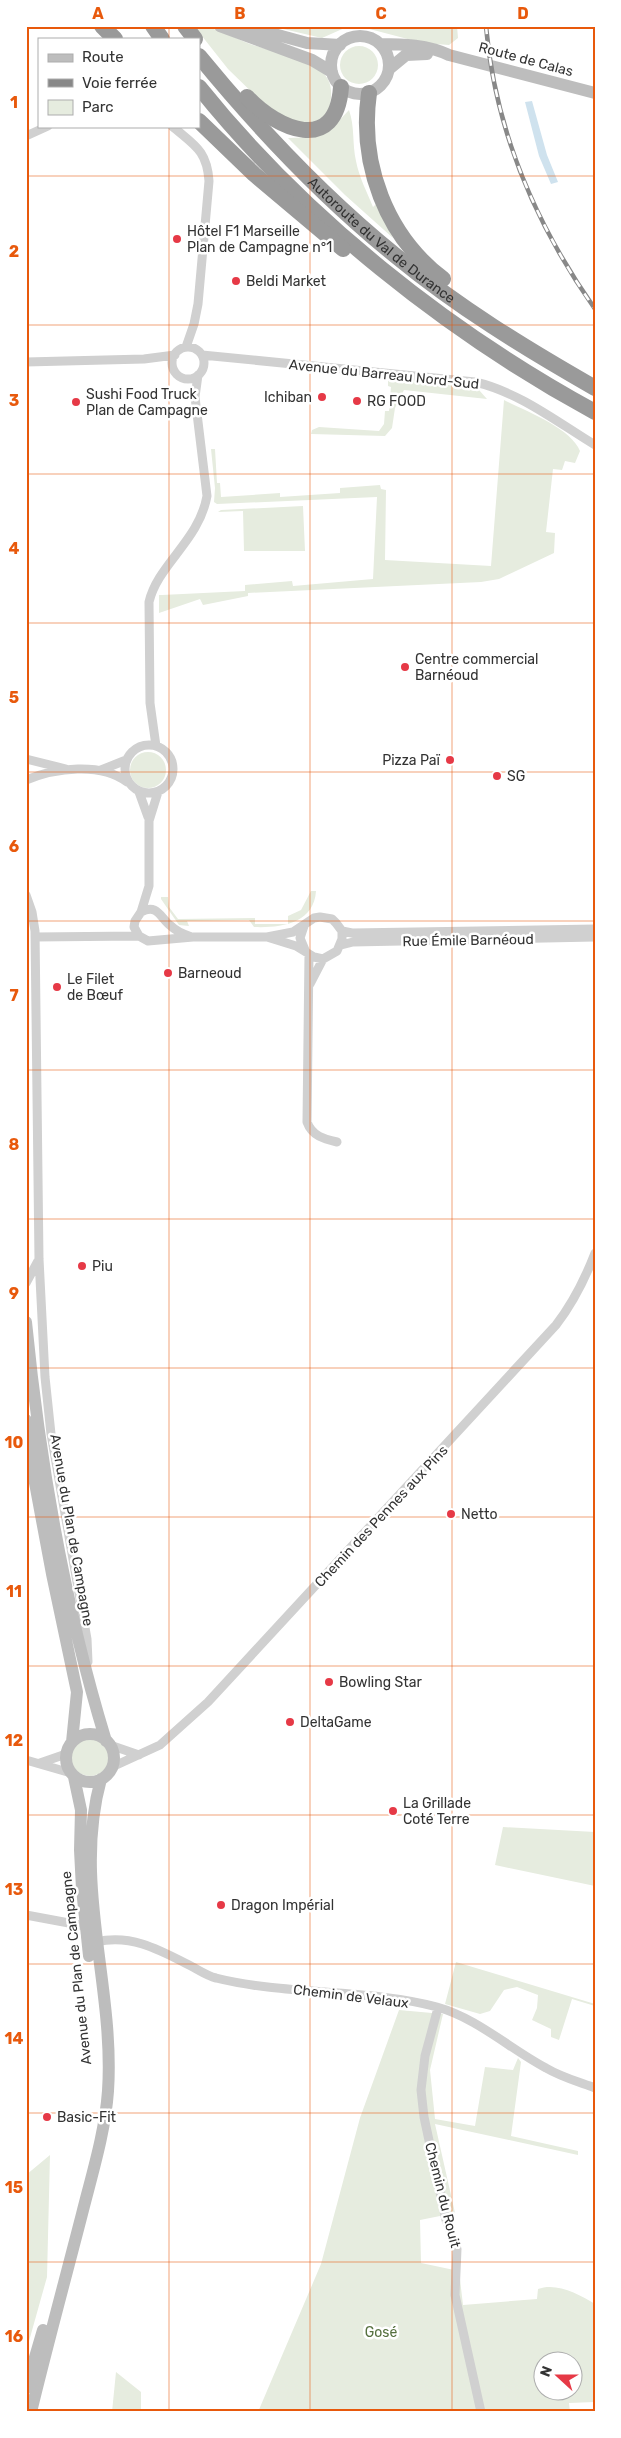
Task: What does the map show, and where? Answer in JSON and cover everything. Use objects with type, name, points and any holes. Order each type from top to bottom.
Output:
[{"type":"highway","points":[[102,26],[113,38]]},
{"type":"highway","points":[[153,26],[161,38]]},
{"type":"highway","points":[[175,26],[183,38]]},
{"type":"highway","points":[[185,26],[194,38]]},
{"type":"highway","points":[[200,44],[260,110],[277,122],[293,129],[306,131],[322,126],[335,111],[341,87]]},
{"type":"highway","name":"Autoroute du Val de Durance","points":[[200,57],[290,158],[357,222],[427,280],[514,341],[595,388]]},
{"type":"highway","name":"Autoroute du Val de Durance","points":[[200,88],[237,131],[301,196],[348,240],[412,292],[486,346],[595,412]]},
{"type":"highway","points":[[369,93],[366,129],[369,158],[373,175],[397,231],[410,250],[430,268],[497,318],[514,341]]},
{"type":"highway","points":[[200,122],[260,179],[367,268],[384,281],[412,292]]},
{"type":"main road","points":[[220,26],[312,60],[332,72],[341,87],[352,93],[369,93],[384,81],[389,68],[387,54],[380,44],[372,39],[359,36],[351,38],[340,45],[334,55],[332,72]]},
{"type":"main road","points":[[245,26],[307,43],[340,45]]},
{"type":"main road","name":"Route de Calas","points":[[380,44],[417,46],[439,50],[449,55]]},
{"type":"main road","name":"Route de Calas","points":[[389,68],[406,55],[418,53],[449,55],[595,93]]},
{"type":"main road","name":"Avenue du Plan de Campagne","points":[[26,1322],[45,1478],[75,1631],[89,1686],[108,1743]]},
{"type":"main road","name":"Avenue du Plan de Campagne","points":[[26,1420],[50,1565],[77,1692],[72,1742]]},
{"type":"main road","points":[[93,1734],[108,1743],[113,1752],[112,1767],[101,1779],[89,1782],[73,1775],[66,1761],[66,1754],[72,1742],[78,1737],[93,1734]]},
{"type":"main road","name":"Avenue du Plan de Campagne","points":[[26,2388],[55,2288],[99,2107],[101,2080],[100,2028],[85,1926],[80,1850],[81,1810],[73,1775]]},
{"type":"main road","name":"Avenue du Plan de Campagne","points":[[31,2412],[105,2113],[108,2092],[108,2027],[90,1894],[90,1860],[94,1813],[101,1779]]},
{"type":"street","points":[[27,135],[43,128]]},
{"type":"street","points":[[156,746],[150,715],[150,594],[202,518],[207,496],[195,397],[201,372],[195,350],[196,312],[209,181],[208,164],[200,150],[174,128]]},
{"type":"street","points":[[26,362],[144,358],[175,355],[195,350]]},
{"type":"street","name":"Avenue du Barreau Nord-Sud","points":[[195,350],[247,361]]},
{"type":"street","points":[[174,370],[172,362],[175,355]]},
{"type":"street","points":[[144,358],[163,362],[174,370],[185,379],[195,397]]},
{"type":"street","name":"Avenue du Barreau Nord-Sud","points":[[201,372],[223,362],[247,361],[382,371],[486,384],[519,398],[595,445]]},
{"type":"street","points":[[185,379],[201,372]]},
{"type":"street","points":[[143,746],[150,715]]},
{"type":"street","points":[[26,780],[71,770],[100,770],[119,776],[139,792],[151,794],[158,792],[169,782],[173,766],[167,754],[156,746],[143,746],[130,753],[124,768],[128,783]]},
{"type":"street","points":[[26,759],[71,770]]},
{"type":"street","points":[[100,770],[126,760]]},
{"type":"street","points":[[139,792],[149,821]]},
{"type":"street","points":[[158,792],[149,821],[150,886],[158,911],[166,922],[181,933],[193,937]]},
{"type":"street","points":[[139,936],[134,927],[135,921],[141,912],[150,886]]},
{"type":"street","points":[[26,895],[33,918],[35,937],[39,1258],[45,1377],[51,1434],[87,1639],[89,1686]]},
{"type":"street","points":[[141,912],[150,909],[158,911]]},
{"type":"street","points":[[35,937],[139,936],[154,940],[193,937],[267,937],[293,932],[314,918],[326,917],[336,923],[342,931],[341,945],[333,955],[323,959],[309,986]]},
{"type":"street","points":[[154,940],[162,935],[166,922]]},
{"type":"street","points":[[304,926],[300,938],[307,952],[309,986],[307,1122],[315,1135],[337,1142]]},
{"type":"street","name":"Rue Émile Barnéoud","points":[[342,931],[352,933],[595,929]]},
{"type":"street","points":[[267,937],[323,959]]},
{"type":"street","name":"Rue Émile Barnéoud","points":[[341,945],[353,942],[595,938]]},
{"type":"street","name":"Chemin des Pennes aux Pins","points":[[112,1767],[160,1745],[208,1702],[556,1324],[566,1312],[583,1282],[595,1253]]},
{"type":"street","points":[[26,1283],[39,1258]]},
{"type":"street","points":[[108,1743],[140,1755]]},
{"type":"street","points":[[40,1763],[66,1754]]},
{"type":"street","points":[[26,1760],[73,1775]]},
{"type":"street","points":[[26,1915],[85,1926]]},
{"type":"street","name":"Chemin de Velaux","points":[[96,1942],[118,1939],[132,1940],[214,1978],[274,1987],[379,1997],[438,2008],[478,2026],[547,2069],[595,2088]]},
{"type":"street","name":"Chemin du Rouit","points":[[438,2008],[425,2056],[421,2090],[424,2116],[446,2220],[457,2249],[455,2295],[481,2412]]},
{"type":"green space","points":[[194,26],[216,30],[250,44],[300,59],[318,69],[325,75],[330,84],[329,112],[313,124],[289,121],[278,112],[270,110],[228,69]]},
{"type":"green space","points":[[280,26],[349,26],[322,38],[279,28]]},
{"type":"green space","points":[[358,26],[457,26],[458,38],[449,45],[423,43]]},
{"type":"green space","points":[[359,46],[372,52],[378,65],[372,78],[359,84],[346,78],[340,65],[346,52]]},
{"type":"green space","points":[[349,110],[359,173],[373,207],[376,204],[393,238],[345,195],[288,138],[313,137],[324,133],[334,126]]},
{"type":"green space","points":[[388,376],[479,390],[487,399],[404,390],[395,408],[392,428],[385,436],[311,434],[312,430],[319,427],[379,431],[384,424],[385,411],[389,411],[391,387],[388,386]]},
{"type":"green space","points":[[504,400],[558,428],[575,443],[580,451],[575,463],[565,461],[562,470],[553,469],[546,532],[555,533],[554,553],[499,579],[481,582],[248,593],[248,596],[203,605],[200,599],[159,613],[159,595],[245,591],[245,585],[292,581],[293,586],[373,579],[377,497],[217,504],[214,502],[215,488],[211,449],[215,449],[217,483],[220,483],[221,497],[280,493],[280,497],[340,493],[340,488],[380,485],[381,489],[386,490],[385,560],[491,566]]},
{"type":"green space","points":[[303,506],[305,551],[244,551],[243,511],[218,512],[221,510]]},
{"type":"green space","points":[[148,752],[155,753],[161,757],[165,763],[165,777],[161,783],[155,787],[148,788],[141,787],[135,783],[131,777],[130,770],[131,763],[135,757],[141,753]]},
{"type":"green space","points":[[311,891],[316,891],[314,902],[309,911],[288,924],[288,916],[301,910]]},
{"type":"green space","points":[[161,897],[168,897],[169,907],[178,919],[255,918],[255,924],[287,924],[254,927],[249,920],[187,921],[189,926],[179,925]]},
{"type":"green space","points":[[90,1738],[97,1739],[103,1744],[108,1750],[108,1764],[103,1770],[97,1775],[90,1776],[83,1775],[77,1770],[72,1764],[71,1757],[72,1750],[77,1744],[83,1739]]},
{"type":"green space","points":[[503,1827],[595,1832],[595,1886],[495,1865]]},
{"type":"green space","points":[[456,1962],[595,2004],[595,2006],[572,1999],[559,2040],[551,2037],[551,2029],[532,2020],[537,2008],[538,1995],[517,1987],[504,1990],[490,2011],[480,2014],[445,2004]]},
{"type":"green space","name":"Gosé","points":[[399,2010],[443,2014],[430,2070],[435,2119],[475,2126],[485,2067],[513,2070],[518,2058],[521,2062],[511,2136],[578,2151],[578,2155],[435,2124],[455,2213],[420,2220],[421,2263],[459,2271],[463,2305],[537,2299],[538,2289],[545,2287],[567,2290],[595,2304],[595,2402],[569,2403],[570,2412],[258,2412],[321,2264],[360,2118]]},
{"type":"green space","points":[[50,2155],[47,2277],[26,2352],[26,2175]]},
{"type":"green space","points":[[116,2372],[141,2392],[141,2412],[112,2412]]},
{"type":"water","points":[[532,101],[547,155],[558,182],[551,184],[539,156],[525,102]]},
{"type":"railway","points":[[486,26],[491,65],[499,102],[509,139],[522,175],[554,244],[595,309]]},
{"type":"place","name":"Hôtel F1 Marseille Plan de Campagne n°1","points":[[177,239]]},
{"type":"place","name":"Beldi Market","points":[[236,281]]},
{"type":"place","name":"Ichiban","points":[[322,397]]},
{"type":"place","name":"RG FOOD","points":[[357,401]]},
{"type":"place","name":"Sushi Food Truck Plan de Campagne","points":[[76,402]]},
{"type":"place","name":"Centre commercial Barnéoud","points":[[405,667]]},
{"type":"place","name":"Pizza Paï","points":[[450,760]]},
{"type":"place","name":"SG","points":[[497,776]]},
{"type":"place","name":"Barneoud","points":[[168,973]]},
{"type":"place","name":"Le Filet de Bœuf","points":[[57,987]]},
{"type":"place","name":"Piu","points":[[82,1266]]},
{"type":"place","name":"Netto","points":[[451,1514]]},
{"type":"place","name":"Bowling Star","points":[[329,1682]]},
{"type":"place","name":"DeltaGame","points":[[290,1722]]},
{"type":"place","name":"La Grillade Coté Terre","points":[[393,1811]]},
{"type":"place","name":"Dragon Impérial","points":[[221,1905]]},
{"type":"place","name":"Basic-Fit","points":[[47,2117]]}]
